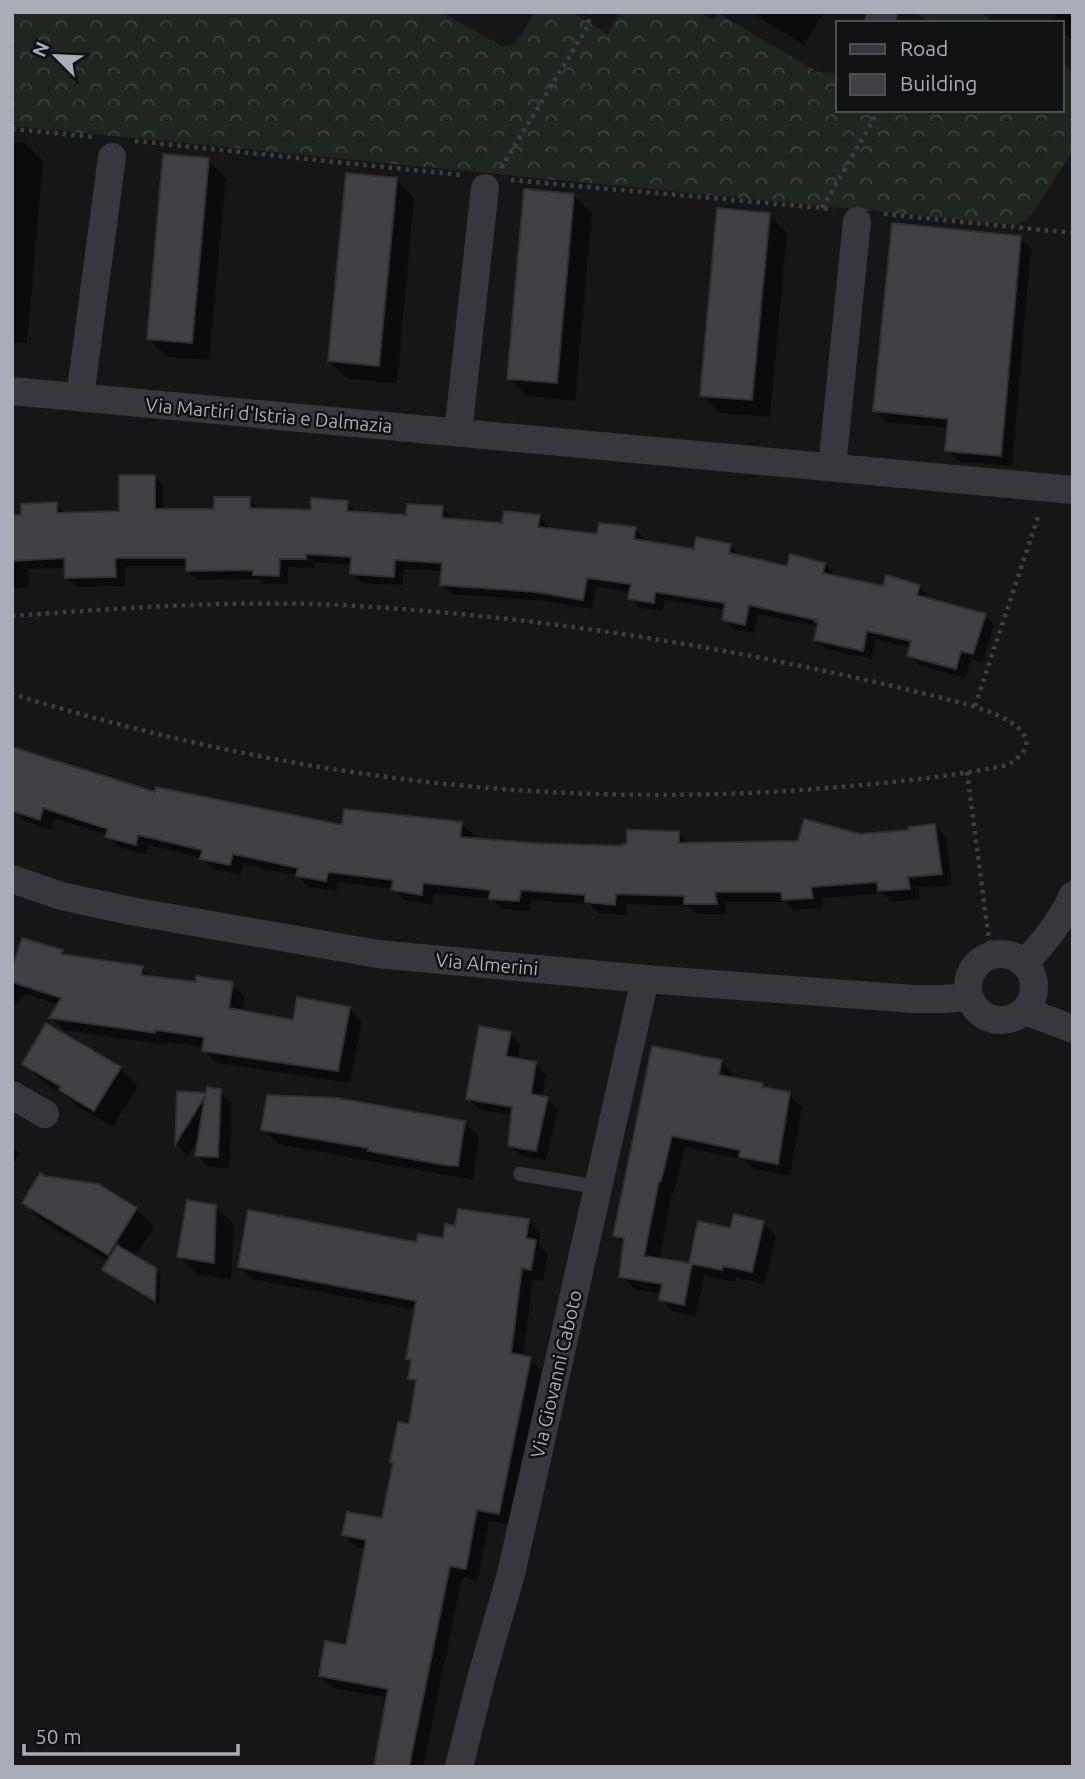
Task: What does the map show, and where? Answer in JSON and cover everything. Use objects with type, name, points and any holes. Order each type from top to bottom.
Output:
[{"type":"street","points":[[80,397],[110,145]]},
{"type":"street","points":[[458,433],[489,183]]},
{"type":"street","points":[[832,467],[858,215]]},
{"type":"street","name":"Via Martiri d'Istria e Dalmazia","points":[[12,391],[1060,489]]},
{"type":"street","name":"Via Almerini","points":[[12,879],[61,896],[131,911],[378,954],[645,979],[914,999],[969,997]]},
{"type":"street","points":[[1024,963],[1047,940],[1073,895]]},
{"type":"street","points":[[1003,954],[1014,956],[1024,963],[1031,972],[1034,992],[1025,1011],[1008,1020],[998,1021],[979,1013],[969,997],[969,976],[974,967],[991,955],[1003,954]]},
{"type":"street","name":"Via Giovanni Caboto","points":[[460,1767],[482,1675],[512,1574],[645,979]]},
{"type":"street","points":[[1025,1011],[1073,1028]]},
{"type":"street","points":[[12,1095],[45,1114]]},
{"type":"lane","points":[[520,1174],[598,1187]]},
{"type":"path","points":[[489,183],[500,171],[588,26],[590,12]]},
{"type":"path","points":[[822,208],[878,112]]},
{"type":"path","points":[[12,129],[110,145],[489,183],[822,208],[858,215],[1073,233]]},
{"type":"path","points":[[975,706],[1060,489]]},
{"type":"path","points":[[12,615],[186,604],[338,605],[468,615],[628,635],[745,653],[872,680],[975,706],[995,713],[1019,728],[1027,745],[1024,752],[1008,765],[883,784],[690,796],[515,792],[315,767],[189,743],[12,694]]},
{"type":"path","points":[[967,772],[991,955]]},
{"type":"green space","points":[[12,12],[441,12],[502,46],[515,44],[535,12],[572,12],[607,34],[620,12],[698,12],[713,20],[718,13],[818,72],[836,73],[836,112],[1064,112],[1064,66],[1073,71],[1073,150],[1033,213],[1025,221],[1014,225],[12,126]]},
{"type":"green space","points":[[915,12],[979,12],[993,21],[926,21]]},
{"type":"building","points":[[163,154],[209,158],[192,343],[147,339]]},
{"type":"building","points":[[346,173],[397,178],[379,366],[328,361]]},
{"type":"building","points":[[524,189],[574,194],[557,383],[507,379]]},
{"type":"building","points":[[717,208],[770,213],[752,400],[700,396]]},
{"type":"building","points":[[892,223],[1021,236],[1001,456],[945,451],[948,419],[873,411]]},
{"type":"building","points":[[119,475],[155,475],[155,509],[214,509],[214,497],[250,497],[250,508],[311,510],[311,498],[348,501],[347,511],[406,515],[407,504],[443,506],[442,518],[502,523],[504,511],[540,515],[538,527],[597,534],[599,523],[636,527],[634,539],[694,549],[696,537],[731,544],[729,553],[787,566],[790,554],[825,563],[823,573],[883,586],[886,575],[920,585],[917,595],[986,614],[973,654],[961,651],[956,669],[907,656],[911,641],[867,631],[863,651],[814,640],[818,623],[816,620],[749,605],[745,625],[722,620],[725,603],[655,592],[654,603],[628,599],[631,584],[587,578],[583,600],[536,592],[440,585],[442,563],[395,560],[394,577],[350,574],[351,557],[306,554],[306,559],[280,559],[279,576],[253,575],[253,570],[186,571],[186,558],[117,558],[116,577],[65,578],[64,558],[12,561],[12,515],[21,515],[21,504],[57,502],[57,513],[119,511]]},
{"type":"building","points":[[12,747],[155,792],[156,787],[342,825],[344,809],[462,822],[460,837],[530,843],[622,846],[627,844],[627,830],[679,831],[679,843],[798,841],[804,819],[860,834],[909,830],[908,827],[935,824],[942,874],[908,877],[910,889],[878,891],[877,882],[811,887],[813,898],[782,900],[781,892],[715,892],[717,904],[684,904],[684,896],[616,894],[615,905],[585,902],[585,895],[521,890],[519,901],[489,899],[490,890],[423,883],[422,895],[391,890],[393,880],[328,872],[326,881],[296,876],[298,868],[233,854],[230,865],[200,859],[202,850],[138,835],[136,845],[105,837],[108,829],[43,808],[40,820],[12,811]]},
{"type":"building","points":[[22,938],[63,950],[61,954],[143,966],[141,975],[196,982],[196,976],[233,982],[229,1008],[293,1020],[297,997],[350,1007],[338,1071],[202,1051],[204,1037],[49,1018],[61,998],[12,982],[12,969]]},
{"type":"building","points":[[46,1023],[121,1067],[94,1111],[22,1064]]},
{"type":"building","points":[[479,1026],[511,1032],[506,1056],[536,1062],[531,1094],[548,1097],[536,1151],[508,1146],[512,1107],[466,1099]]},
{"type":"building","points":[[652,1046],[722,1060],[719,1075],[763,1083],[762,1087],[790,1092],[778,1164],[739,1157],[740,1150],[672,1136],[659,1181],[644,1256],[689,1263],[698,1221],[730,1228],[734,1214],[764,1221],[752,1272],[723,1266],[722,1270],[692,1264],[684,1305],[659,1300],[662,1284],[619,1277],[624,1238],[613,1236]]},
{"type":"building","points":[[207,1087],[221,1089],[218,1157],[195,1156],[205,1096],[175,1145],[177,1091],[206,1093]]},
{"type":"building","points":[[267,1095],[337,1098],[465,1121],[458,1166],[261,1130]]},
{"type":"building","points":[[40,1173],[44,1176],[98,1184],[137,1208],[108,1255],[22,1203]]},
{"type":"building","points":[[187,1200],[216,1205],[214,1263],[177,1257]]},
{"type":"building","points":[[458,1209],[529,1219],[526,1238],[536,1240],[531,1270],[522,1268],[511,1353],[531,1357],[499,1514],[477,1510],[466,1569],[450,1566],[409,1767],[374,1767],[388,1689],[319,1676],[325,1641],[346,1645],[366,1540],[342,1535],[347,1512],[382,1518],[398,1422],[409,1424],[416,1380],[408,1379],[411,1360],[406,1359],[416,1301],[238,1267],[248,1210],[416,1242],[418,1234],[443,1238],[445,1224],[455,1226]]},
{"type":"building","points":[[117,1245],[156,1268],[155,1301],[102,1270]]}]
